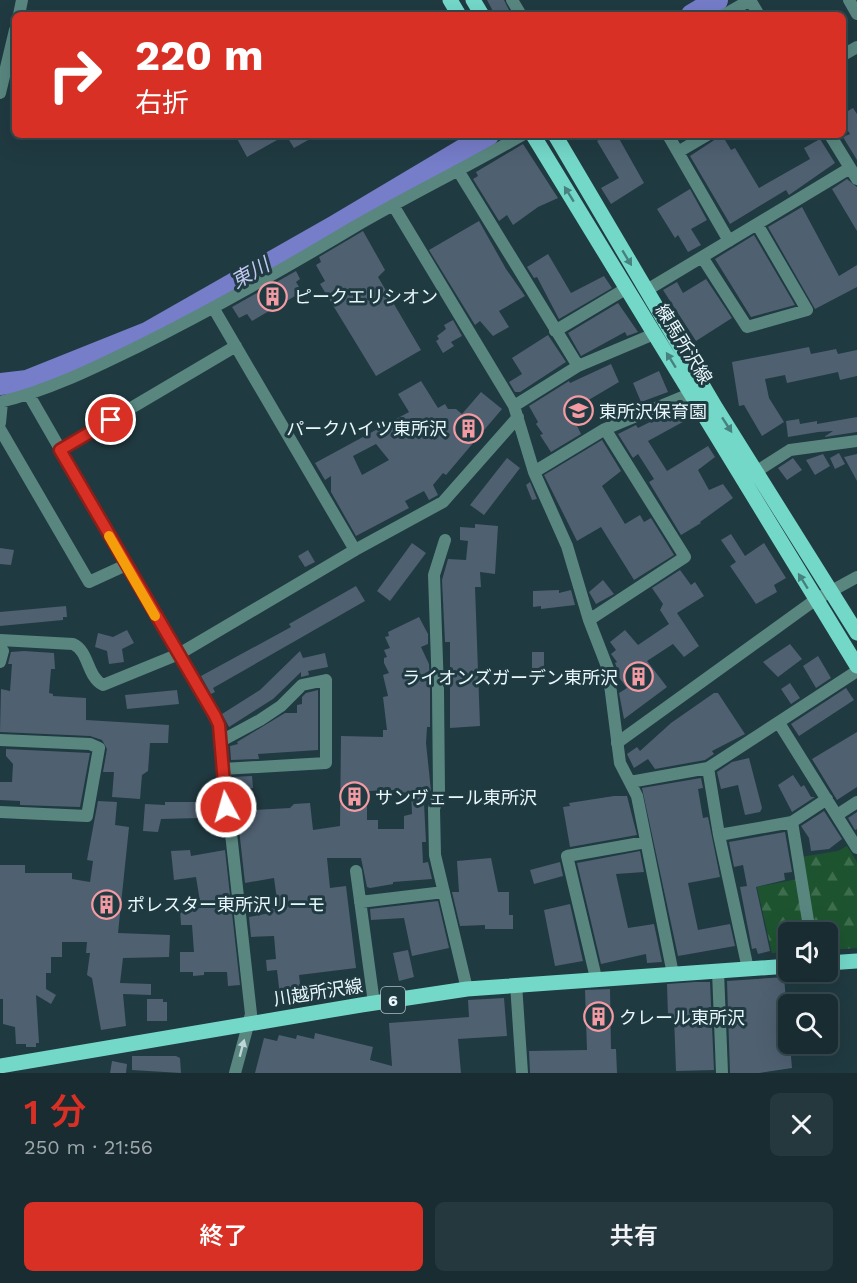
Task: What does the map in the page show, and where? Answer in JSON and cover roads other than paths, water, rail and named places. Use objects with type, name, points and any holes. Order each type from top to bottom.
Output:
[{"type":"main road","name":"練馬所沢線","points":[[534,138],[857,666]]},
{"type":"main road","name":"練馬所沢線","points":[[557,138],[716,408],[857,633]]},
{"type":"main road","points":[[838,962],[857,961]]},
{"type":"main road","name":"川越所沢線","points":[[0,1066],[249,1023],[467,989],[778,967]]},
{"type":"street","points":[[729,12],[750,0],[757,12]]},
{"type":"street","points":[[849,0],[857,14]]},
{"type":"street","points":[[0,93],[12,43]]},
{"type":"street","points":[[0,423],[1,402],[29,395],[96,367],[214,309],[393,205],[459,172],[517,138]]},
{"type":"street","points":[[670,138],[729,241]]},
{"type":"street","points":[[678,152],[702,138]]},
{"type":"street","points":[[832,138],[857,179]]},
{"type":"street","points":[[647,290],[850,168]]},
{"type":"street","points":[[459,172],[578,366]]},
{"type":"street","points":[[393,205],[516,412],[534,472],[567,546],[589,620],[608,669],[620,764],[637,796],[673,974]]},
{"type":"street","points":[[702,257],[747,327],[807,310],[757,224]]},
{"type":"street","points":[[555,331],[627,288]]},
{"type":"street","points":[[214,309],[354,550]]},
{"type":"street","points":[[1,651],[73,644],[79,646],[96,680],[103,684],[179,654],[354,550],[443,502],[516,412],[578,366],[654,334]]},
{"type":"street","points":[[60,450],[236,346]]},
{"type":"street","points":[[534,472],[605,429],[692,393]]},
{"type":"street","points":[[29,395],[215,716],[221,741],[250,1002],[249,1023],[236,1073]]},
{"type":"street","points":[[0,429],[89,582],[126,565]]},
{"type":"street","points":[[589,620],[685,557],[605,429]]},
{"type":"street","points":[[757,471],[790,450],[857,441]]},
{"type":"street","points":[[445,540],[434,575],[439,792],[434,809],[435,855],[467,989]]},
{"type":"street","points":[[616,743],[815,600],[857,577]]},
{"type":"street","points":[[630,782],[708,768],[857,671]]},
{"type":"street","points":[[221,741],[260,720],[302,685],[326,680],[326,763],[223,769]]},
{"type":"street","points":[[779,723],[857,848]]},
{"type":"street","points":[[0,740],[90,744],[99,748],[87,816],[0,812]]},
{"type":"street","points":[[708,768],[719,835],[748,969]]},
{"type":"street","points":[[719,835],[792,822],[827,799]]},
{"type":"street","points":[[837,815],[857,802]]},
{"type":"street","points":[[792,822],[808,922]]},
{"type":"street","points":[[597,978],[567,856],[646,842]]},
{"type":"street","points":[[356,872],[374,1003]]},
{"type":"street","points":[[360,902],[444,892]]},
{"type":"street","points":[[718,971],[723,1073]]},
{"type":"street","points":[[516,984],[522,1073]]},
{"type":"waterway","name":"東川","points":[[697,12],[717,0]]},
{"type":"waterway","name":"東川","points":[[0,384],[27,381],[147,333],[335,226],[483,138]]},
{"type":"place","name":"ピークエリシオン","points":[[273,296]]},
{"type":"place","name":"東所沢保育園","points":[[578,411]]},
{"type":"place","name":"パークハイツ東所沢","points":[[468,428]]},
{"type":"place","name":"ライオンズガーデン東所沢","points":[[639,677]]},
{"type":"place","name":"サンヴェール東所沢","points":[[354,797]]},
{"type":"place","name":"ポレスター東所沢リーモ","points":[[106,904]]},
{"type":"place","name":"クレール東所沢","points":[[598,1017]]}]
